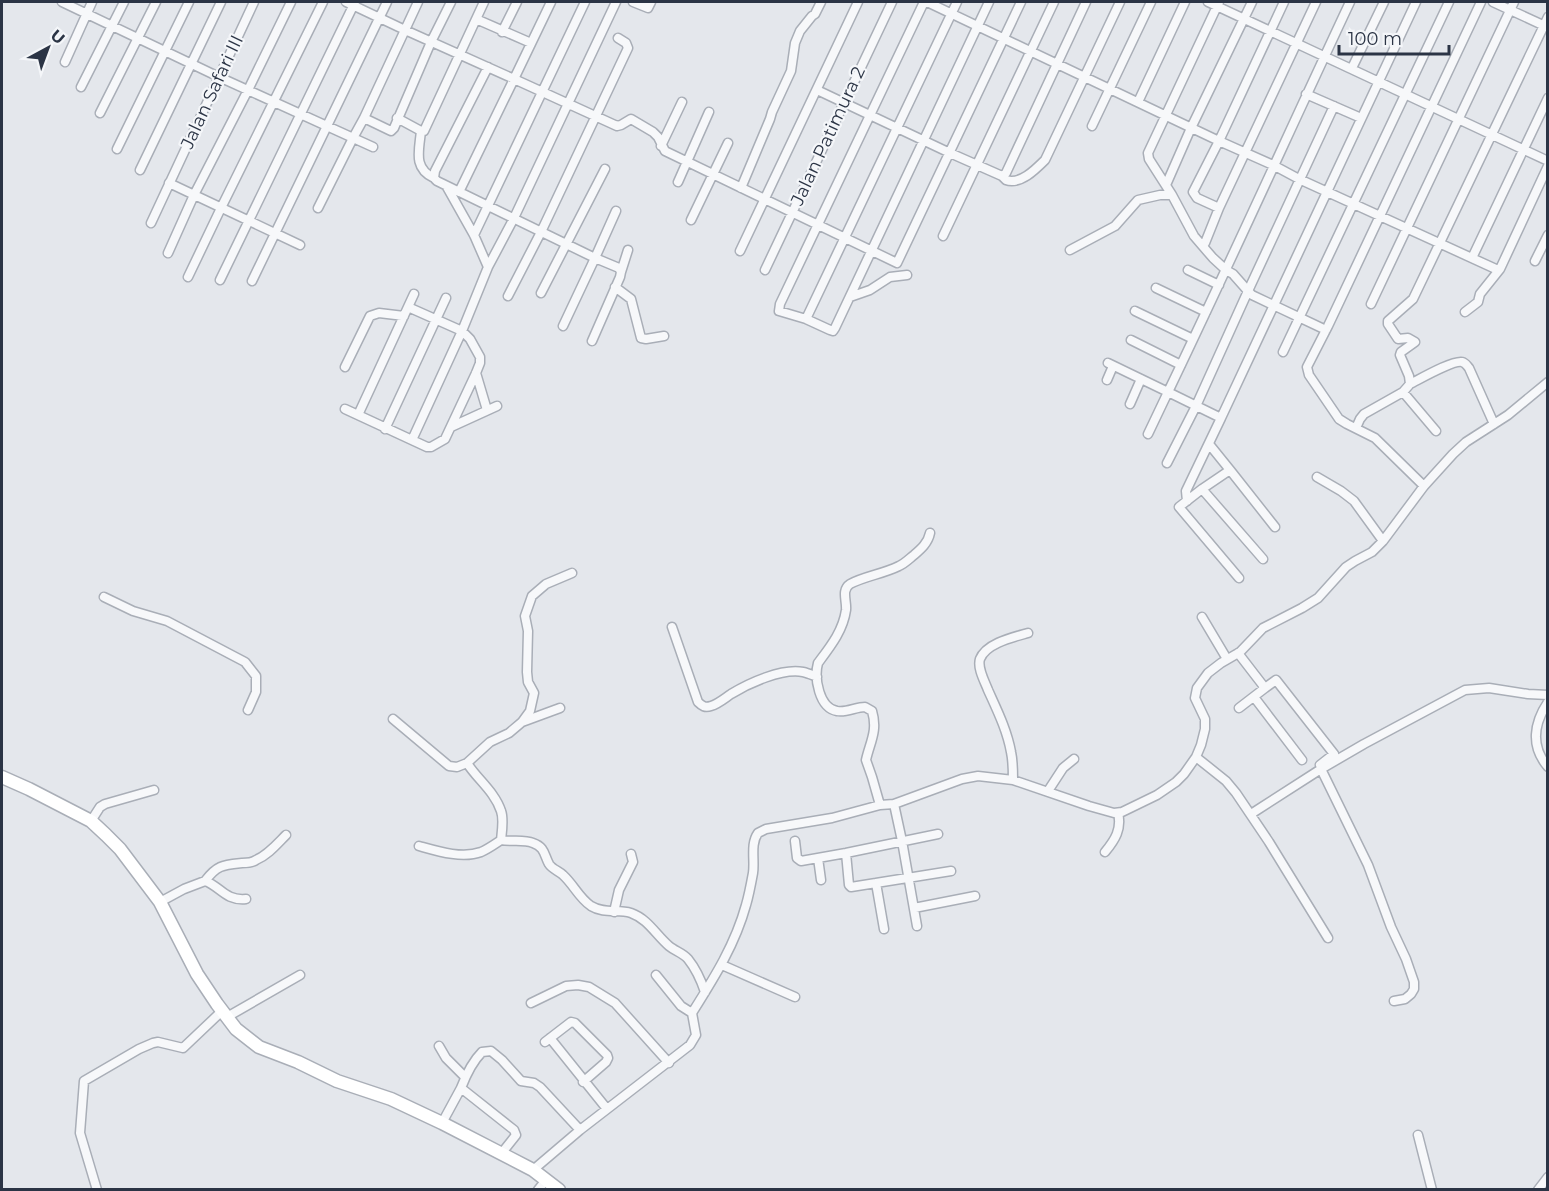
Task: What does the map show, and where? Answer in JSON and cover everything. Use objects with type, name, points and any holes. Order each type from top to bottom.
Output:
[{"type":"street","points":[[62,2],[373,147]]},
{"type":"street","points":[[65,62],[92,2]]},
{"type":"street","points":[[81,87],[124,2]]},
{"type":"street","points":[[100,113],[156,2]]},
{"type":"street","points":[[117,150],[189,2]]},
{"type":"street","points":[[140,170],[221,2]]},
{"type":"street","name":"Jalan Safari III","points":[[151,223],[254,2]]},
{"type":"street","points":[[168,253],[194,195],[291,2]]},
{"type":"street","points":[[188,277],[323,2]]},
{"type":"street","points":[[252,281],[387,2]]},
{"type":"street","points":[[318,208],[364,118],[418,2]]},
{"type":"street","points":[[364,118],[391,130],[394,128],[451,2]]},
{"type":"street","points":[[421,131],[426,128],[484,2]]},
{"type":"street","points":[[502,32],[517,2]]},
{"type":"street","points":[[459,192],[551,2]]},
{"type":"street","points":[[474,235],[585,2]]},
{"type":"street","points":[[412,441],[488,267],[514,218],[616,2]]},
{"type":"street","points":[[633,2],[650,5]]},
{"type":"street","points":[[741,188],[791,71],[795,43],[800,31],[815,14],[821,2]]},
{"type":"street","points":[[740,251],[858,2]]},
{"type":"street","name":"Jalan Patimura 2","points":[[765,270],[892,2]]},
{"type":"street","points":[[988,2],[977,25],[924,141],[832,331],[806,319],[779,311],[780,304],[925,2],[977,25],[1380,217],[1498,270]]},
{"type":"street","points":[[806,319],[957,2]]},
{"type":"street","points":[[220,280],[351,3],[379,18],[617,126],[631,119],[653,132],[658,137],[664,151],[897,263],[1021,2]]},
{"type":"street","points":[[943,236],[1054,2]]},
{"type":"street","points":[[1002,176],[1006,173],[1086,2]]},
{"type":"street","points":[[817,90],[1002,176],[1006,180],[1015,182],[1045,160],[1120,2]]},
{"type":"street","points":[[1092,126],[1151,2]]},
{"type":"street","points":[[1138,102],[1185,2]]},
{"type":"street","points":[[1208,2],[1218,4],[1243,19],[1271,30],[1548,161]]},
{"type":"street","points":[[1166,185],[1252,2]]},
{"type":"street","points":[[1219,208],[1197,198],[1193,192],[1284,2]]},
{"type":"street","points":[[1204,243],[1316,2]]},
{"type":"street","points":[[1148,434],[1350,2]]},
{"type":"street","points":[[1352,68],[1384,2]]},
{"type":"street","points":[[1187,501],[1186,491],[1416,2]]},
{"type":"street","points":[[1283,352],[1449,2]]},
{"type":"street","points":[[1424,486],[1375,438],[1339,418],[1309,375],[1307,367],[1481,2]]},
{"type":"street","points":[[1410,384],[1400,355],[1401,351],[1415,342],[1408,338],[1398,339],[1387,323],[1413,299],[1546,23],[1513,5],[1493,2]]},
{"type":"street","points":[[1218,4],[1148,155],[1194,236],[1226,270],[1233,274],[1252,295],[1326,330]]},
{"type":"street","points":[[1371,304],[1513,5]]},
{"type":"street","points":[[476,19],[531,43]]},
{"type":"street","points":[[508,296],[597,117],[628,48],[627,43],[618,38]]},
{"type":"street","points":[[434,178],[435,171],[488,67]]},
{"type":"street","points":[[1306,94],[1361,118]]},
{"type":"street","points":[[1472,258],[1548,98]]},
{"type":"street","points":[[661,146],[682,102]]},
{"type":"street","points":[[1167,463],[1196,406],[1334,106]]},
{"type":"street","points":[[678,182],[709,112]]},
{"type":"street","points":[[397,118],[421,131]]},
{"type":"street","points":[[421,131],[419,162],[420,167],[429,176],[619,268],[621,272]]},
{"type":"street","points":[[691,220],[728,143]]},
{"type":"street","points":[[1465,312],[1478,302],[1480,294],[1502,265],[1548,166]]},
{"type":"street","points":[[541,293],[605,169]]},
{"type":"street","points":[[169,183],[300,245]]},
{"type":"street","points":[[447,186],[474,235],[488,267]]},
{"type":"street","points":[[1070,250],[1114,226],[1138,200],[1172,195]]},
{"type":"street","points":[[563,326],[616,211]]},
{"type":"street","points":[[1535,261],[1548,235]]},
{"type":"street","points":[[592,341],[628,250]]},
{"type":"street","points":[[1188,270],[1219,285]]},
{"type":"street","points":[[850,297],[870,290],[890,277],[907,275]]},
{"type":"street","points":[[615,287],[631,299],[640,338],[664,336]]},
{"type":"street","points":[[1156,288],[1206,312]]},
{"type":"street","points":[[358,415],[414,294]]},
{"type":"street","points":[[386,429],[446,298]]},
{"type":"street","points":[[345,409],[427,447],[445,439],[476,373],[480,357],[470,339],[462,331],[408,307]]},
{"type":"street","points":[[1135,311],[1193,339]]},
{"type":"street","points":[[345,367],[370,316],[379,313],[404,316]]},
{"type":"street","points":[[1131,340],[1181,365]]},
{"type":"street","points":[[1356,428],[1364,414],[1403,392],[1410,384],[1459,362],[1469,368],[1494,424]]},
{"type":"street","points":[[1107,380],[1110,365],[1221,418]]},
{"type":"street","points":[[476,373],[487,411]]},
{"type":"street","points":[[1130,404],[1141,379]]},
{"type":"street","points":[[533,1170],[607,1109],[669,1063],[695,1039],[692,1012],[722,965],[738,930],[753,872],[753,842],[758,832],[894,804],[978,776],[1013,780],[1089,806],[1118,813],[1157,795],[1176,782],[1196,757],[1205,729],[1205,719],[1196,701],[1197,688],[1208,673],[1238,653],[1263,628],[1318,598],[1346,567],[1370,554],[1424,486],[1453,454],[1466,442],[1508,416],[1548,382]]},
{"type":"street","points":[[1403,392],[1436,431]]},
{"type":"street","points":[[451,427],[497,406]]},
{"type":"street","points":[[1209,444],[1275,527]]},
{"type":"street","points":[[1230,470],[1179,507],[1239,578]]},
{"type":"street","points":[[1317,477],[1353,500],[1383,540]]},
{"type":"street","points":[[1202,489],[1263,560]]},
{"type":"street","points":[[880,806],[866,760],[874,731],[872,711],[865,707],[840,712],[829,709],[823,700],[817,677],[818,663],[829,650],[844,619],[847,603],[844,592],[850,584],[899,566],[925,545],[930,533]]},
{"type":"street","points":[[393,719],[449,766],[457,767],[467,763],[490,742],[509,733],[522,722],[530,711],[534,693],[528,682],[528,632],[525,616],[532,596],[546,584],[572,573]]},
{"type":"street","points":[[104,597],[133,610],[167,621],[245,662],[256,676],[256,692],[248,710]]},
{"type":"street","points":[[1202,617],[1227,659]]},
{"type":"street","points":[[672,627],[701,705],[709,707],[756,681],[786,672],[801,672],[817,677]]},
{"type":"street","points":[[1013,780],[1011,752],[1006,734],[979,663],[986,651],[998,643],[1028,633]]},
{"type":"street","points":[[1238,653],[1265,688]]},
{"type":"street","points":[[1239,708],[1276,680],[1334,754],[1320,767]]},
{"type":"street","points":[[1251,814],[1320,767],[1465,690],[1489,688],[1548,695]]},
{"type":"street","points":[[1254,697],[1302,760]]},
{"type":"street","points":[[1548,702],[1541,712],[1536,743],[1538,754],[1548,767]]},
{"type":"street","points":[[522,722],[560,708]]},
{"type":"street","points":[[1196,757],[1226,781],[1251,814],[1328,938]]},
{"type":"street","points":[[1048,791],[1063,768],[1074,759]]},
{"type":"street","points":[[467,763],[487,788],[501,811],[501,840]]},
{"type":"street","points":[[1320,767],[1368,865],[1390,927],[1414,981],[1411,994],[1405,999],[1394,1001]]},
{"type":"street","points":[[2,777],[92,818],[163,900],[197,974],[236,1029],[259,1047],[298,1062],[337,1081],[391,1099],[442,1123],[533,1170],[542,1184],[559,1190]]},
{"type":"street","points":[[92,818],[100,807],[109,802],[154,790]]},
{"type":"street","points":[[894,804],[917,926]]},
{"type":"street","points":[[1105,852],[1119,830],[1118,813]]},
{"type":"street","points":[[795,841],[798,860],[801,861],[938,834]]},
{"type":"street","points":[[163,900],[205,881],[212,872],[224,864],[258,860],[286,835]]},
{"type":"street","points":[[419,846],[439,851],[471,854],[482,852],[501,840],[532,842],[539,846],[546,854],[551,867],[567,879],[584,901],[598,910],[622,911],[639,916],[668,946],[687,957],[705,992]]},
{"type":"street","points":[[846,853],[850,887],[951,871]]},
{"type":"street","points":[[614,912],[620,890],[633,862],[631,854]]},
{"type":"street","points":[[818,858],[821,880]]},
{"type":"street","points":[[205,881],[210,882],[222,893],[246,899]]},
{"type":"street","points":[[876,883],[884,929]]},
{"type":"street","points":[[914,908],[975,896]]},
{"type":"street","points":[[722,965],[795,997]]},
{"type":"street","points":[[96,1190],[80,1133],[84,1081],[153,1042],[183,1048],[225,1014],[300,975]]},
{"type":"street","points":[[656,975],[681,1006],[692,1012]]},
{"type":"street","points":[[531,1003],[566,986],[589,987],[615,1003],[669,1063]]},
{"type":"street","points":[[583,1082],[608,1058],[575,1023],[571,1022],[547,1040],[583,1082],[607,1109]]},
{"type":"street","points":[[439,1046],[446,1058],[465,1077]]},
{"type":"street","points":[[442,1123],[476,1058],[482,1052],[490,1051],[502,1060],[521,1081],[534,1083],[540,1087],[580,1131]]},
{"type":"street","points":[[461,1088],[514,1130],[515,1138],[501,1154]]},
{"type":"street","points":[[1418,1135],[1432,1190]]},
{"type":"street","points":[[1538,1190],[1546,1178]]}]
